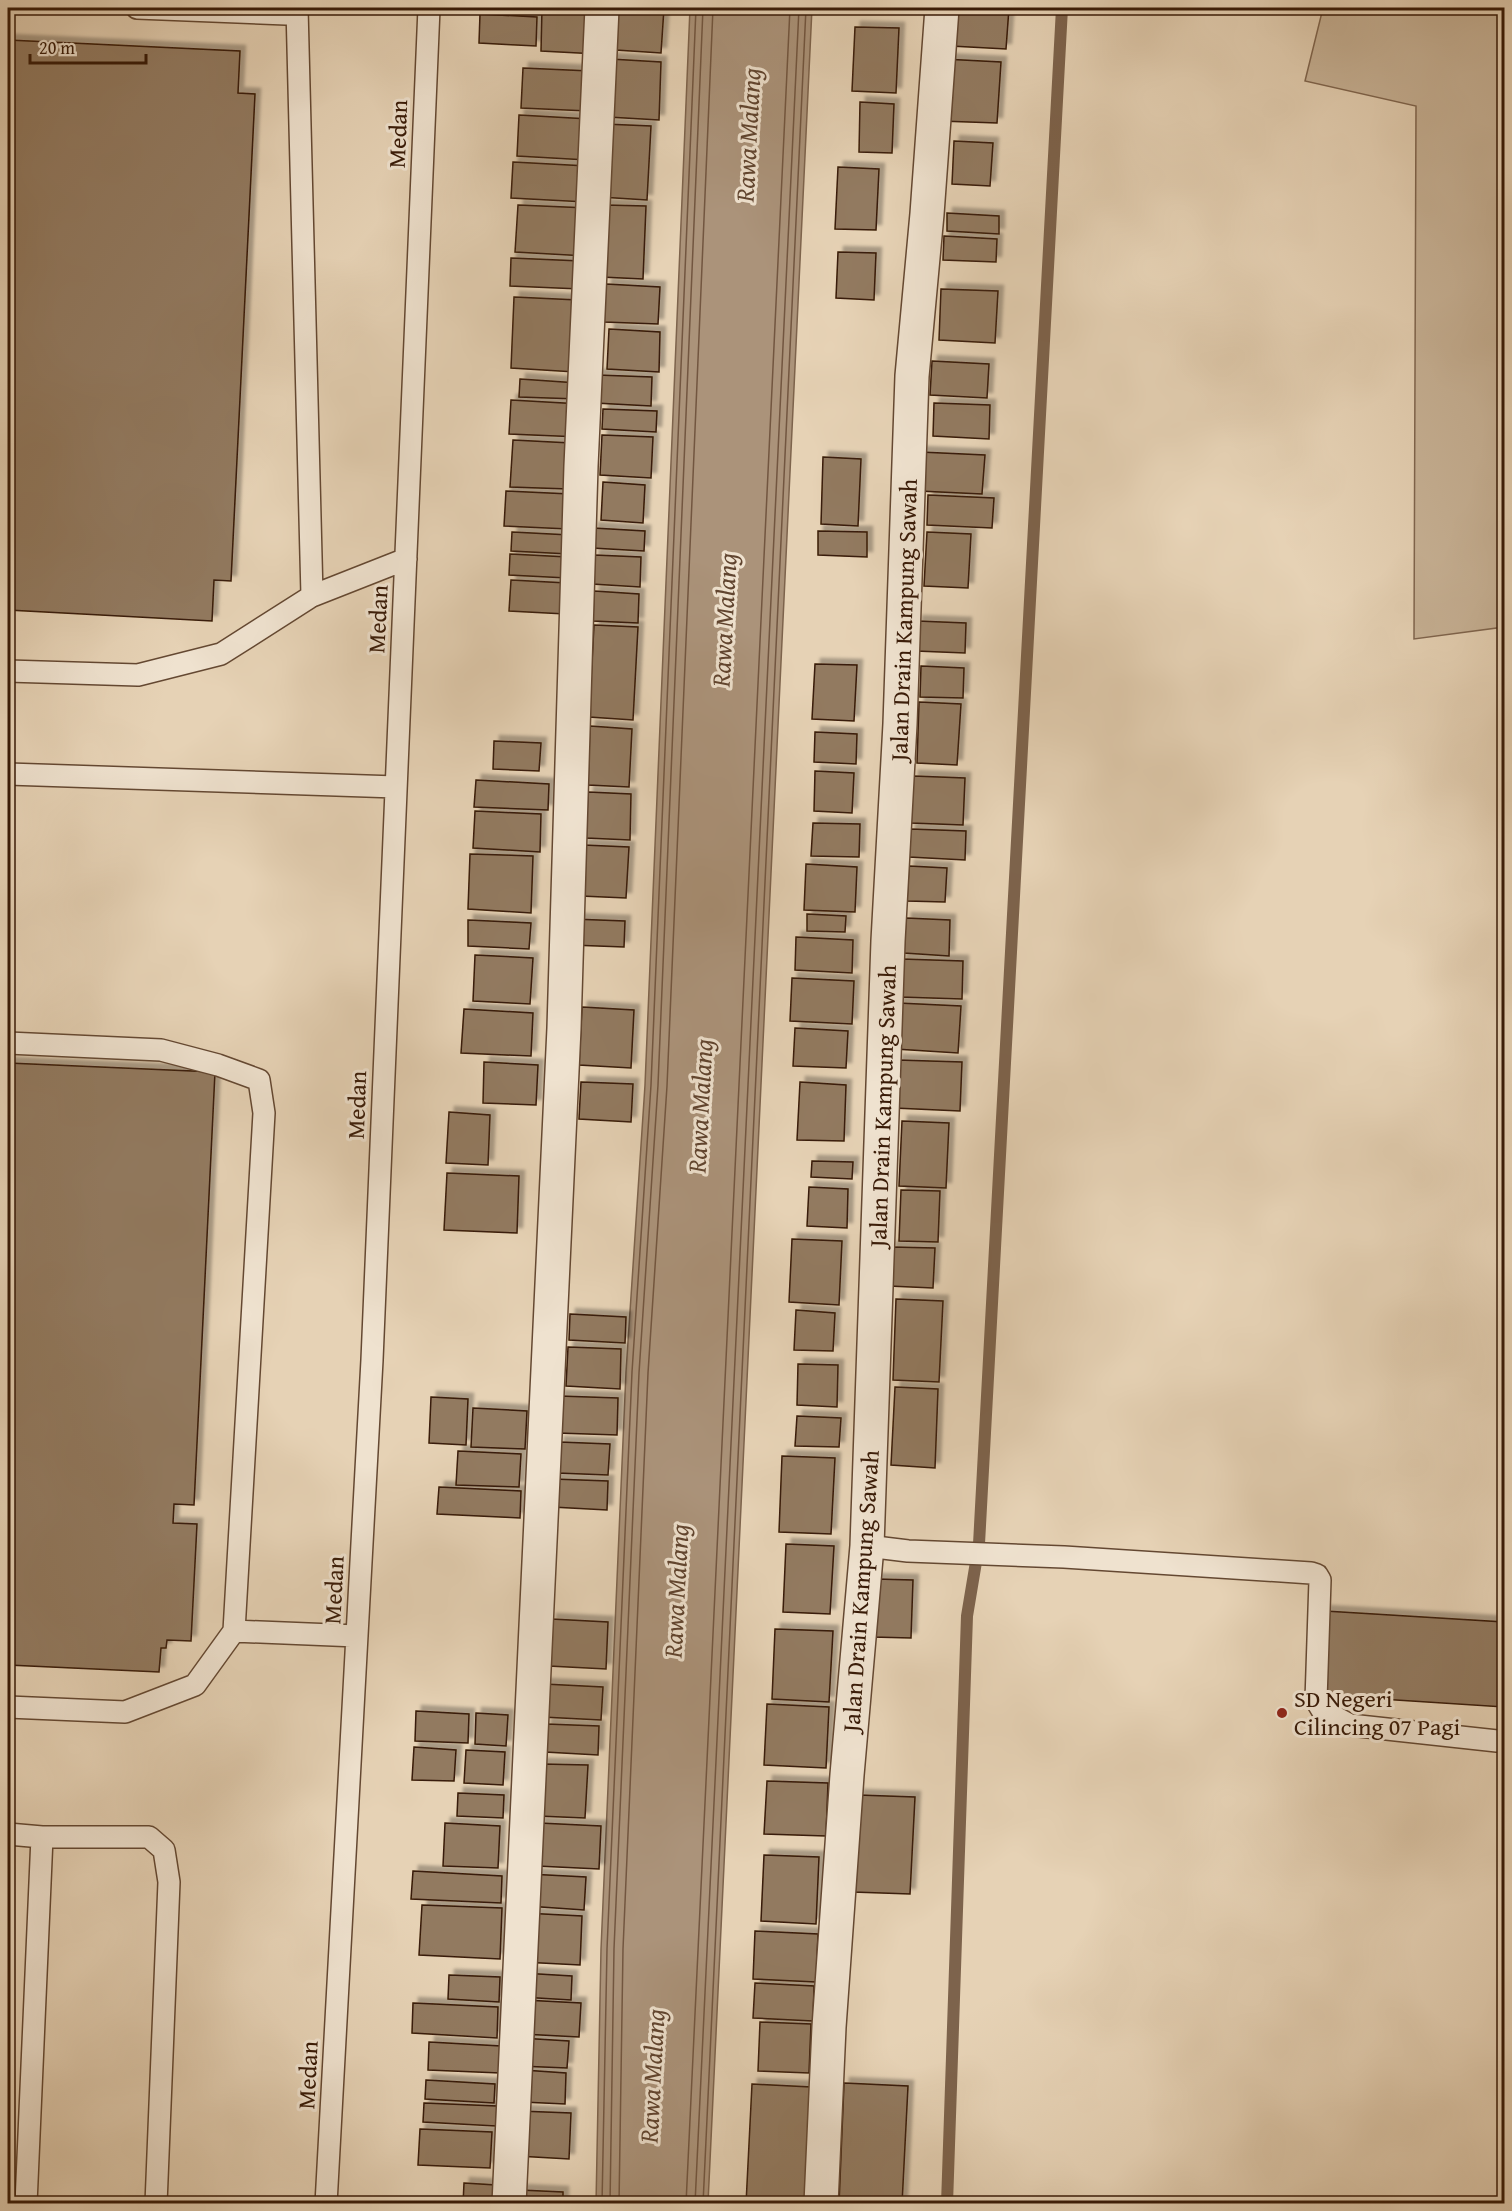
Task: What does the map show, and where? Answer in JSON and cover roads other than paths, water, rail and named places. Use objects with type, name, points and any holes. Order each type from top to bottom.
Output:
[{"type":"street","points":[[509,2204],[564,1040],[580,478],[602,8]]},
{"type":"street","name":"Jalan Drain Kampung Sawah","points":[[822,2204],[831,2004],[847,1774],[867,1546],[888,941],[900,724],[912,376],[942,8]]},
{"type":"lane","points":[[137,8],[286,14],[297,8],[312,596]]},
{"type":"lane","name":"Medan","points":[[326,2204],[372,1360],[429,8]]},
{"type":"lane","points":[[8,671],[138,675],[221,654],[312,596],[406,559]]},
{"type":"lane","points":[[8,774],[396,787]]},
{"type":"lane","points":[[8,1043],[161,1050],[218,1065],[259,1080],[264,1113],[234,1631],[195,1685],[125,1712],[8,1707]]},
{"type":"lane","points":[[867,1546],[908,1551],[1064,1557],[1311,1573],[1317,1575],[1320,1580],[1316,1700],[1322,1710],[1350,1725],[1497,1741]]},
{"type":"lane","points":[[234,1631],[357,1636]]},
{"type":"lane","points":[[8,1834],[42,1837],[149,1837],[164,1850],[169,1882],[156,2204]]},
{"type":"lane","points":[[26,2204],[42,1837]]},
{"type":"water","name":"Rawa Malang","points":[[690,8],[812,8],[708,2203],[596,2204],[601,1949],[626,1372],[645,1085]]},
{"type":"waterway","points":[[947,2204],[967,1616],[979,1544],[1062,8]]},
{"type":"place","name":"SD Negeri Cilincing 07 Pagi","points":[[1282,1713]]}]
